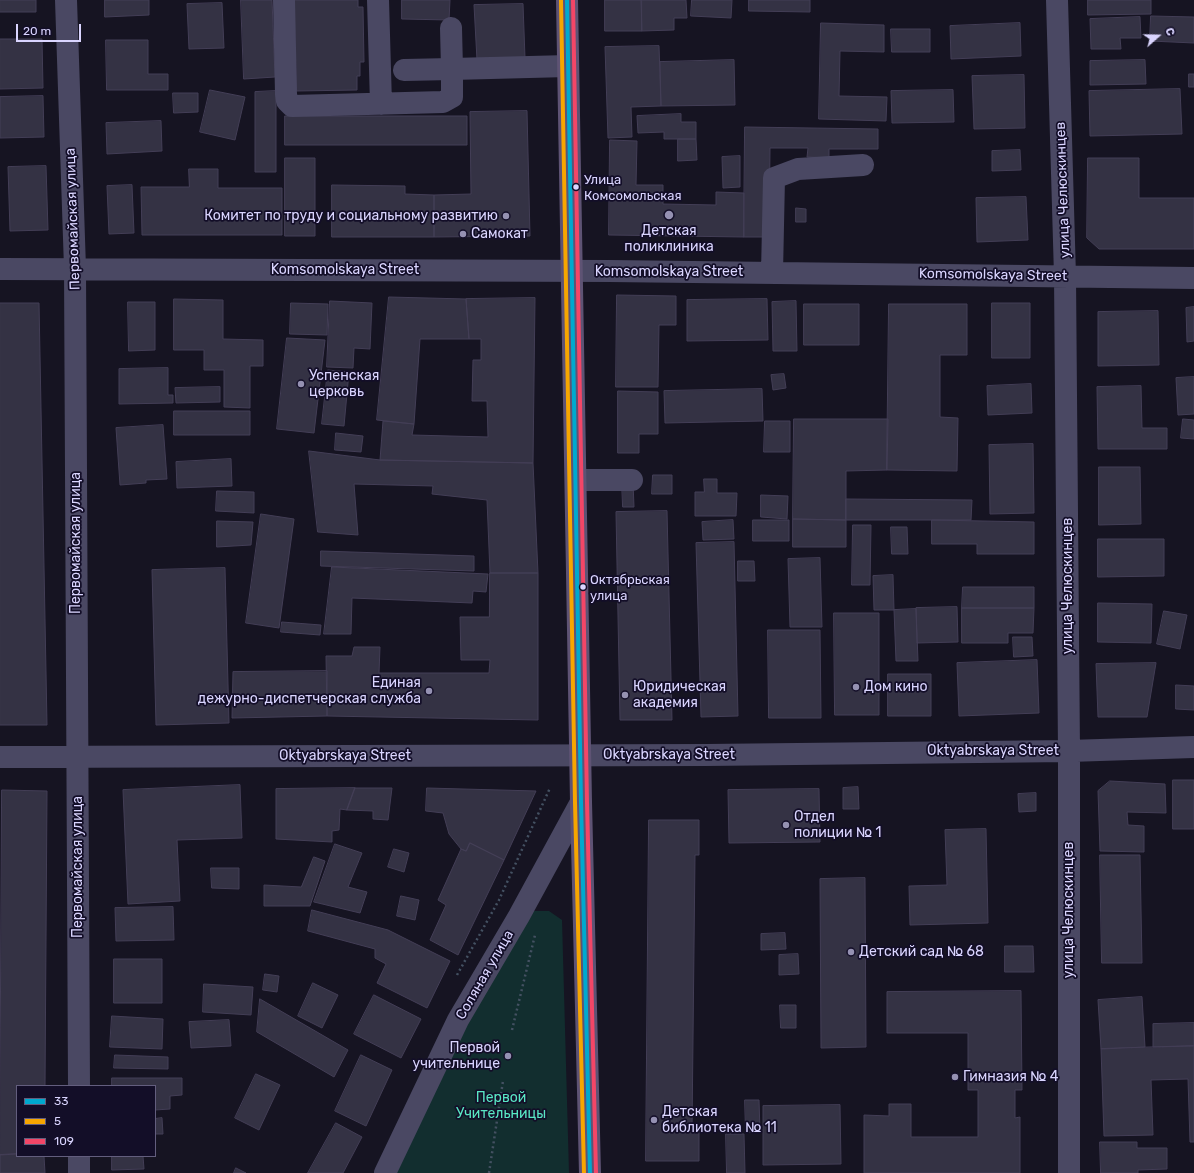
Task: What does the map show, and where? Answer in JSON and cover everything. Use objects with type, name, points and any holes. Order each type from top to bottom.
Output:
[{"type":"main road","points":[[567,0],[580,756],[590,1173]]},
{"type":"street","name":"Первомайская улица","points":[[66,0],[75,268],[79,1085]]},
{"type":"street","points":[[284,0],[286,94],[287,101],[292,106],[443,102],[448,100],[452,97],[453,92],[451,28]]},
{"type":"street","points":[[378,0],[381,104]]},
{"type":"street","name":"улица Челюскинцев","points":[[1057,0],[1066,276],[1069,751],[1069,1173]]},
{"type":"street","points":[[404,70],[568,66]]},
{"type":"street","points":[[772,273],[774,178],[798,169],[863,165]]},
{"type":"street","name":"Komsomolskaya Street","points":[[0,269],[75,268],[572,271],[1194,278]]},
{"type":"street","points":[[576,480],[632,480]]},
{"type":"street","name":"Oktyabrskaya Street","points":[[0,757],[580,756],[1069,751],[1194,747]]},
{"type":"street","name":"Соляная улица","points":[[385,1173],[458,1020],[520,916],[581,802]]},
{"type":"street","points":[[79,1157],[79,1173]]},
{"type":"path","points":[[512,1030],[536,929]]},
{"type":"path","points":[[489,1173],[503,1081]]},
{"type":"green space","name":"Первой Учительницы","points":[[533,911],[549,911],[562,920],[569,1173],[392,1173],[467,1024]]},
{"type":"building","points":[[0,0],[36,0],[36,12],[0,12]]},
{"type":"building","points":[[105,0],[149,0],[149,15],[105,17]]},
{"type":"building","points":[[241,0],[272,0],[275,77],[244,79]]},
{"type":"building","points":[[294,0],[358,0],[358,7],[363,7],[364,62],[360,62],[360,76],[357,76],[357,90],[297,91]]},
{"type":"building","points":[[402,0],[450,0],[449,20],[402,19]]},
{"type":"building","points":[[605,0],[641,0],[642,31],[605,31]]},
{"type":"building","points":[[642,0],[686,0],[687,18],[674,18],[674,30],[642,31]]},
{"type":"building","points":[[692,0],[732,0],[731,18],[691,16]]},
{"type":"building","points":[[749,0],[810,0],[810,12],[749,11]]},
{"type":"building","points":[[1088,0],[1151,0],[1151,14],[1088,15]]},
{"type":"building","points":[[222,3],[224,48],[189,49],[187,4]]},
{"type":"building","points":[[523,4],[525,58],[477,60],[474,5]]},
{"type":"building","points":[[1151,16],[1194,17],[1194,43],[1150,41]]},
{"type":"building","points":[[1140,17],[1141,38],[1120,38],[1121,49],[1091,49],[1090,19]]},
{"type":"building","points":[[821,23],[884,25],[884,52],[840,51],[839,96],[887,97],[886,121],[819,119]]},
{"type":"building","points":[[1020,23],[1021,56],[951,59],[950,26]]},
{"type":"building","points":[[891,29],[930,29],[930,52],[892,52]]},
{"type":"building","points":[[0,39],[42,39],[43,88],[0,89]]},
{"type":"building","points":[[106,40],[148,40],[148,74],[168,74],[168,90],[107,90]]},
{"type":"building","points":[[659,46],[661,106],[631,107],[632,137],[608,138],[605,47]]},
{"type":"building","points":[[734,60],[735,105],[661,106],[660,62]]},
{"type":"building","points":[[1145,60],[1146,84],[1090,85],[1090,61]]},
{"type":"building","points":[[1189,74],[1194,74],[1194,87],[1189,87]]},
{"type":"building","points":[[1024,75],[1025,128],[974,129],[972,76]]},
{"type":"building","points":[[1180,89],[1182,134],[1090,136],[1089,91]]},
{"type":"building","points":[[210,90],[245,97],[235,140],[200,132]]},
{"type":"building","points":[[953,90],[954,122],[892,123],[891,91]]},
{"type":"building","points":[[276,91],[276,172],[255,172],[255,92]]},
{"type":"building","points":[[173,93],[198,93],[198,112],[174,113]]},
{"type":"building","points":[[43,96],[44,137],[0,138],[0,97]]},
{"type":"building","points":[[527,111],[530,236],[434,237],[434,195],[471,194],[470,112]]},
{"type":"building","points":[[681,114],[681,122],[696,122],[696,139],[664,139],[664,132],[638,133],[637,116]]},
{"type":"building","points":[[285,116],[467,116],[467,145],[285,145]]},
{"type":"building","points":[[161,121],[162,151],[107,154],[106,123]]},
{"type":"building","points":[[745,127],[878,129],[878,149],[829,149],[829,158],[807,157],[808,148],[770,148],[769,237],[744,237]]},
{"type":"building","points":[[678,139],[696,139],[697,160],[678,161]]},
{"type":"building","points":[[610,140],[637,141],[636,185],[663,185],[663,204],[716,205],[716,192],[744,193],[744,237],[609,235]]},
{"type":"building","points":[[1020,150],[1021,170],[992,171],[992,151]]},
{"type":"building","points":[[740,156],[740,187],[723,188],[722,157]]},
{"type":"building","points":[[285,158],[315,158],[315,236],[285,236]]},
{"type":"building","points":[[1088,158],[1139,158],[1139,198],[1194,198],[1194,249],[1099,249],[1087,238]]},
{"type":"building","points":[[46,166],[48,230],[10,231],[8,167]]},
{"type":"building","points":[[189,169],[218,169],[218,188],[282,188],[282,235],[142,235],[141,187],[189,187]]},
{"type":"building","points":[[132,185],[134,233],[109,234],[107,186]]},
{"type":"building","points":[[332,185],[405,186],[405,194],[434,195],[434,237],[332,237]]},
{"type":"building","points":[[1026,197],[1028,240],[977,242],[976,198]]},
{"type":"building","points":[[796,208],[806,209],[806,222],[796,222]]},
{"type":"building","points":[[617,295],[676,296],[676,325],[659,325],[658,387],[616,387]]},
{"type":"building","points":[[389,297],[466,299],[469,339],[420,339],[414,424],[377,420]]},
{"type":"building","points":[[535,298],[533,463],[380,460],[383,421],[414,424],[412,435],[488,437],[487,401],[472,401],[473,360],[481,360],[481,339],[469,339],[466,299]]},
{"type":"building","points":[[174,299],[223,300],[223,339],[263,340],[263,366],[250,366],[250,408],[224,407],[224,370],[204,370],[204,350],[174,350]]},
{"type":"building","points":[[767,299],[768,340],[687,341],[687,300]]},
{"type":"building","points":[[330,301],[372,303],[370,349],[354,348],[353,368],[327,367]]},
{"type":"building","points":[[796,301],[797,351],[773,351],[772,302]]},
{"type":"building","points":[[128,302],[155,302],[155,350],[129,351]]},
{"type":"building","points":[[0,303],[39,303],[47,725],[0,725]]},
{"type":"building","points":[[291,303],[328,304],[327,335],[290,334]]},
{"type":"building","points":[[992,303],[1030,303],[1030,358],[992,358]]},
{"type":"building","points":[[804,304],[859,304],[859,345],[804,345]]},
{"type":"building","points":[[889,304],[967,304],[967,355],[940,355],[940,417],[958,418],[957,471],[887,470]]},
{"type":"building","points":[[1194,307],[1194,341],[1187,342],[1186,308]]},
{"type":"building","points":[[1158,311],[1159,365],[1098,366],[1098,312]]},
{"type":"building","name":"Успенская церковь","points":[[287,338],[325,340],[314,433],[277,429]]},
{"type":"building","points":[[168,368],[168,395],[173,395],[173,403],[119,404],[119,369]]},
{"type":"building","points":[[328,370],[349,372],[344,426],[322,424]]},
{"type":"building","points":[[784,374],[786,388],[773,390],[771,375]]},
{"type":"building","points":[[1194,377],[1194,414],[1178,415],[1176,378]]},
{"type":"building","points":[[1031,384],[1032,413],[988,415],[987,386]]},
{"type":"building","points":[[1141,386],[1142,428],[1167,428],[1167,449],[1098,449],[1097,387]]},
{"type":"building","points":[[220,387],[220,402],[176,403],[175,388]]},
{"type":"building","points":[[762,389],[763,421],[665,423],[664,391]]},
{"type":"building","points":[[618,391],[658,392],[658,434],[639,434],[639,453],[618,453]]},
{"type":"building","points":[[174,411],[250,411],[250,435],[174,435]]},
{"type":"building","points":[[794,419],[888,419],[887,470],[846,471],[846,520],[793,519]]},
{"type":"building","points":[[1183,419],[1194,420],[1194,439],[1181,438]]},
{"type":"building","points":[[765,421],[790,421],[790,452],[764,452]]},
{"type":"building","points":[[163,425],[167,479],[146,480],[146,483],[120,485],[116,428]]},
{"type":"building","points":[[336,433],[363,436],[361,452],[335,450]]},
{"type":"building","points":[[1033,444],[1034,513],[990,514],[989,445]]},
{"type":"building","points":[[309,451],[380,460],[533,463],[538,573],[490,573],[487,500],[432,494],[433,486],[354,484],[358,535],[318,532]]},
{"type":"building","points":[[231,459],[232,486],[177,488],[176,462]]},
{"type":"building","points":[[1099,467],[1140,467],[1141,524],[1099,525]]},
{"type":"building","points":[[653,475],[672,475],[672,494],[652,494]]},
{"type":"building","points":[[704,479],[717,479],[717,493],[737,493],[736,516],[695,516],[695,492],[704,492]]},
{"type":"building","points":[[622,482],[633,482],[634,507],[623,507]]},
{"type":"building","points":[[217,491],[254,492],[254,513],[216,511]]},
{"type":"building","points":[[761,495],[788,496],[787,519],[761,517]]},
{"type":"building","points":[[846,499],[972,500],[971,520],[846,520]]},
{"type":"building","points":[[667,511],[672,720],[620,720],[616,512]]},
{"type":"building","points":[[261,514],[294,519],[279,628],[246,623]]},
{"type":"building","points":[[793,519],[846,520],[846,547],[793,547]]},
{"type":"building","points":[[733,520],[734,539],[703,540],[702,522]]},
{"type":"building","points":[[753,520],[789,520],[789,541],[753,541]]},
{"type":"building","points":[[932,520],[1034,522],[1034,554],[977,554],[977,544],[932,544]]},
{"type":"building","points":[[217,521],[253,522],[251,545],[217,547]]},
{"type":"building","points":[[853,525],[871,525],[870,585],[852,585]]},
{"type":"building","points":[[891,527],[907,527],[908,554],[892,554]]},
{"type":"building","points":[[1098,539],[1164,539],[1164,576],[1098,577]]},
{"type":"building","points":[[734,542],[738,716],[701,717],[696,543]]},
{"type":"building","points":[[321,551],[474,556],[474,571],[321,566]]},
{"type":"building","points":[[820,558],[822,627],[790,627],[788,559]]},
{"type":"building","points":[[738,561],[754,561],[755,581],[738,581]]},
{"type":"building","points":[[332,567],[488,574],[486,592],[473,591],[472,603],[352,598],[351,634],[324,634]]},
{"type":"building","points":[[225,568],[229,723],[156,725],[152,570]]},
{"type":"building","points":[[490,573],[538,573],[538,720],[327,716],[326,656],[352,656],[354,647],[380,647],[379,673],[489,673],[490,660],[461,660],[460,617],[489,617]]},
{"type":"building","points":[[893,575],[894,610],[874,610],[873,576]]},
{"type":"building","points":[[963,587],[1034,587],[1034,608],[962,608]]},
{"type":"building","points":[[1098,603],[1152,604],[1151,643],[1098,642]]},
{"type":"building","points":[[957,607],[958,642],[917,643],[916,608]]},
{"type":"building","points":[[962,608],[1034,608],[1033,633],[1008,633],[1008,643],[962,643]]},
{"type":"building","points":[[916,609],[918,661],[896,661],[894,610]]},
{"type":"building","points":[[1164,611],[1187,615],[1180,649],[1157,644]]},
{"type":"building","points":[[834,613],[879,613],[879,715],[835,715]]},
{"type":"building","points":[[282,622],[321,625],[320,635],[281,632]]},
{"type":"building","points":[[768,630],[820,630],[821,718],[769,718]]},
{"type":"building","points":[[1013,637],[1032,637],[1033,656],[1014,657]]},
{"type":"building","points":[[1037,660],[1039,713],[959,716],[957,663]]},
{"type":"building","points":[[1156,663],[1147,717],[1098,717],[1096,664]]},
{"type":"building","points":[[327,671],[327,716],[232,718],[233,672]]},
{"type":"building","points":[[888,674],[931,674],[931,716],[888,716]]},
{"type":"building","points":[[1176,685],[1194,686],[1194,710],[1176,709]]},
{"type":"building","points":[[1173,780],[1194,780],[1194,829],[1173,829]]},
{"type":"building","points":[[1110,781],[1165,784],[1166,813],[1127,812],[1128,825],[1144,826],[1144,852],[1100,851],[1098,791]]},
{"type":"building","points":[[240,785],[242,838],[177,840],[180,901],[128,904],[123,790]]},
{"type":"building","points":[[858,787],[859,809],[843,809],[843,788]]},
{"type":"building","points":[[355,788],[347,810],[340,809],[339,830],[332,831],[332,842],[276,839],[276,789]]},
{"type":"building","points":[[355,788],[392,788],[388,820],[373,819],[373,811],[347,810]]},
{"type":"building","points":[[427,788],[536,791],[504,860],[470,843],[466,851],[461,849],[449,834],[443,813],[426,811]]},
{"type":"building","points":[[819,789],[820,842],[729,843],[728,790]]},
{"type":"building","points":[[2,790],[47,791],[45,1085],[16,1085],[16,1154],[0,1155]]},
{"type":"building","points":[[1036,793],[1036,811],[1019,812],[1018,794]]},
{"type":"building","points":[[649,820],[699,820],[699,855],[695,855],[692,1130],[699,1130],[699,1161],[646,1161]]},
{"type":"building","points":[[986,829],[988,923],[910,925],[909,886],[947,885],[945,830]]},
{"type":"building","points":[[470,843],[504,860],[458,955],[430,940],[446,905],[438,900],[461,849],[466,851]]},
{"type":"building","points":[[335,844],[362,853],[348,887],[367,892],[360,913],[314,902]]},
{"type":"building","points":[[394,849],[409,853],[404,872],[388,867]]},
{"type":"building","points":[[1100,855],[1140,855],[1142,963],[1102,963]]},
{"type":"building","points":[[314,857],[325,861],[310,906],[264,906],[264,885],[301,887]]},
{"type":"building","points":[[211,868],[239,868],[239,889],[212,888]]},
{"type":"building","points":[[865,878],[866,1047],[821,1048],[820,879]]},
{"type":"building","points":[[401,896],[419,900],[415,920],[397,916]]},
{"type":"building","points":[[173,907],[174,940],[116,941],[115,908]]},
{"type":"building","points":[[312,910],[388,930],[450,961],[427,1008],[377,983],[386,964],[375,958],[375,949],[308,931]]},
{"type":"building","points":[[785,933],[786,949],[761,950],[761,934]]},
{"type":"building","points":[[1005,946],[1033,946],[1034,972],[1005,972]]},
{"type":"building","points":[[798,954],[799,974],[779,975],[779,955]]},
{"type":"building","points":[[114,959],[162,959],[162,1003],[114,1003]]},
{"type":"building","points":[[265,974],[279,976],[277,992],[263,990]]},
{"type":"building","points":[[313,983],[338,995],[322,1028],[298,1016]]},
{"type":"building","points":[[204,984],[253,987],[251,1015],[203,1012]]},
{"type":"building","points":[[1021,991],[1022,1090],[1015,1090],[1015,1118],[1020,1117],[1020,1173],[864,1173],[864,1115],[889,1116],[889,1104],[911,1104],[911,1137],[978,1137],[978,1090],[968,1090],[968,1033],[887,1033],[887,992]]},
{"type":"building","points":[[374,995],[421,1019],[401,1058],[354,1034]]},
{"type":"building","points":[[1142,997],[1145,1047],[1101,1049],[1098,1000]]},
{"type":"building","points":[[260,999],[348,1050],[334,1077],[257,1032]]},
{"type":"building","points":[[780,1005],[796,1005],[796,1028],[781,1028]]},
{"type":"building","points":[[112,1016],[163,1019],[162,1049],[110,1047]]},
{"type":"building","points":[[229,1020],[231,1046],[191,1048],[189,1022]]},
{"type":"building","points":[[1194,1023],[1194,1046],[1153,1047],[1153,1024]]},
{"type":"building","points":[[1194,1046],[1194,1142],[1190,1142],[1188,1079],[1151,1080],[1153,1135],[1104,1136],[1101,1049]]},
{"type":"building","points":[[115,1055],[168,1057],[168,1069],[114,1068]]},
{"type":"building","points":[[361,1055],[392,1070],[366,1126],[335,1111]]},
{"type":"building","points":[[256,1074],[280,1085],[259,1130],[235,1118]]},
{"type":"building","points":[[112,1078],[182,1078],[182,1095],[170,1096],[170,1109],[156,1110],[156,1085],[112,1085]]},
{"type":"building","points":[[745,1100],[759,1100],[760,1132],[746,1132]]},
{"type":"building","points":[[840,1105],[841,1164],[763,1165],[763,1106]]},
{"type":"building","points":[[162,1118],[163,1134],[156,1134],[156,1119]]},
{"type":"building","points":[[336,1123],[362,1137],[343,1173],[308,1173]]},
{"type":"building","points":[[726,1134],[744,1134],[745,1173],[727,1173]]},
{"type":"building","points":[[1100,1142],[1137,1142],[1137,1148],[1167,1148],[1167,1169],[1138,1170],[1138,1173],[1101,1173]]},
{"type":"building","points":[[16,1154],[16,1157],[44,1157],[45,1173],[0,1173],[0,1155]]},
{"type":"building","points":[[112,1157],[143,1157],[144,1169],[112,1170]]},
{"type":"building","points":[[236,1168],[246,1173],[234,1173]]},
{"type":"transit line","name":"5","points":[[561,0],[575,802],[584,1173]]},
{"type":"transit line","name":"33","points":[[567,0],[581,802],[590,1173]]},
{"type":"transit line","name":"109","points":[[573,0],[587,802],[596,1173]]},
{"type":"place","name":"Улица Комсомольская","points":[[576,187]]},
{"type":"place","name":"Детская поликлиника","points":[[669,215]]},
{"type":"place","name":"Комитет по труду и социальному развитию","points":[[506,216]]},
{"type":"place","name":"Самокат","points":[[463,234]]},
{"type":"place","name":"Успенская церковь","points":[[301,384]]},
{"type":"place","name":"Октябрьская улица","points":[[583,587]]},
{"type":"place","name":"Дом кино","points":[[856,687]]},
{"type":"place","name":"Единая дежурно-диспетчерская служба","points":[[429,691]]},
{"type":"place","name":"Юридическая академия","points":[[625,695]]},
{"type":"place","name":"Отдел полиции № 1","points":[[786,825]]},
{"type":"place","name":"Детский сад № 68","points":[[851,952]]},
{"type":"place","name":"Первой учительнице","points":[[508,1056]]},
{"type":"place","name":"Гимназия № 4","points":[[955,1077]]},
{"type":"place","name":"Детская библиотека № 11","points":[[654,1120]]}]
